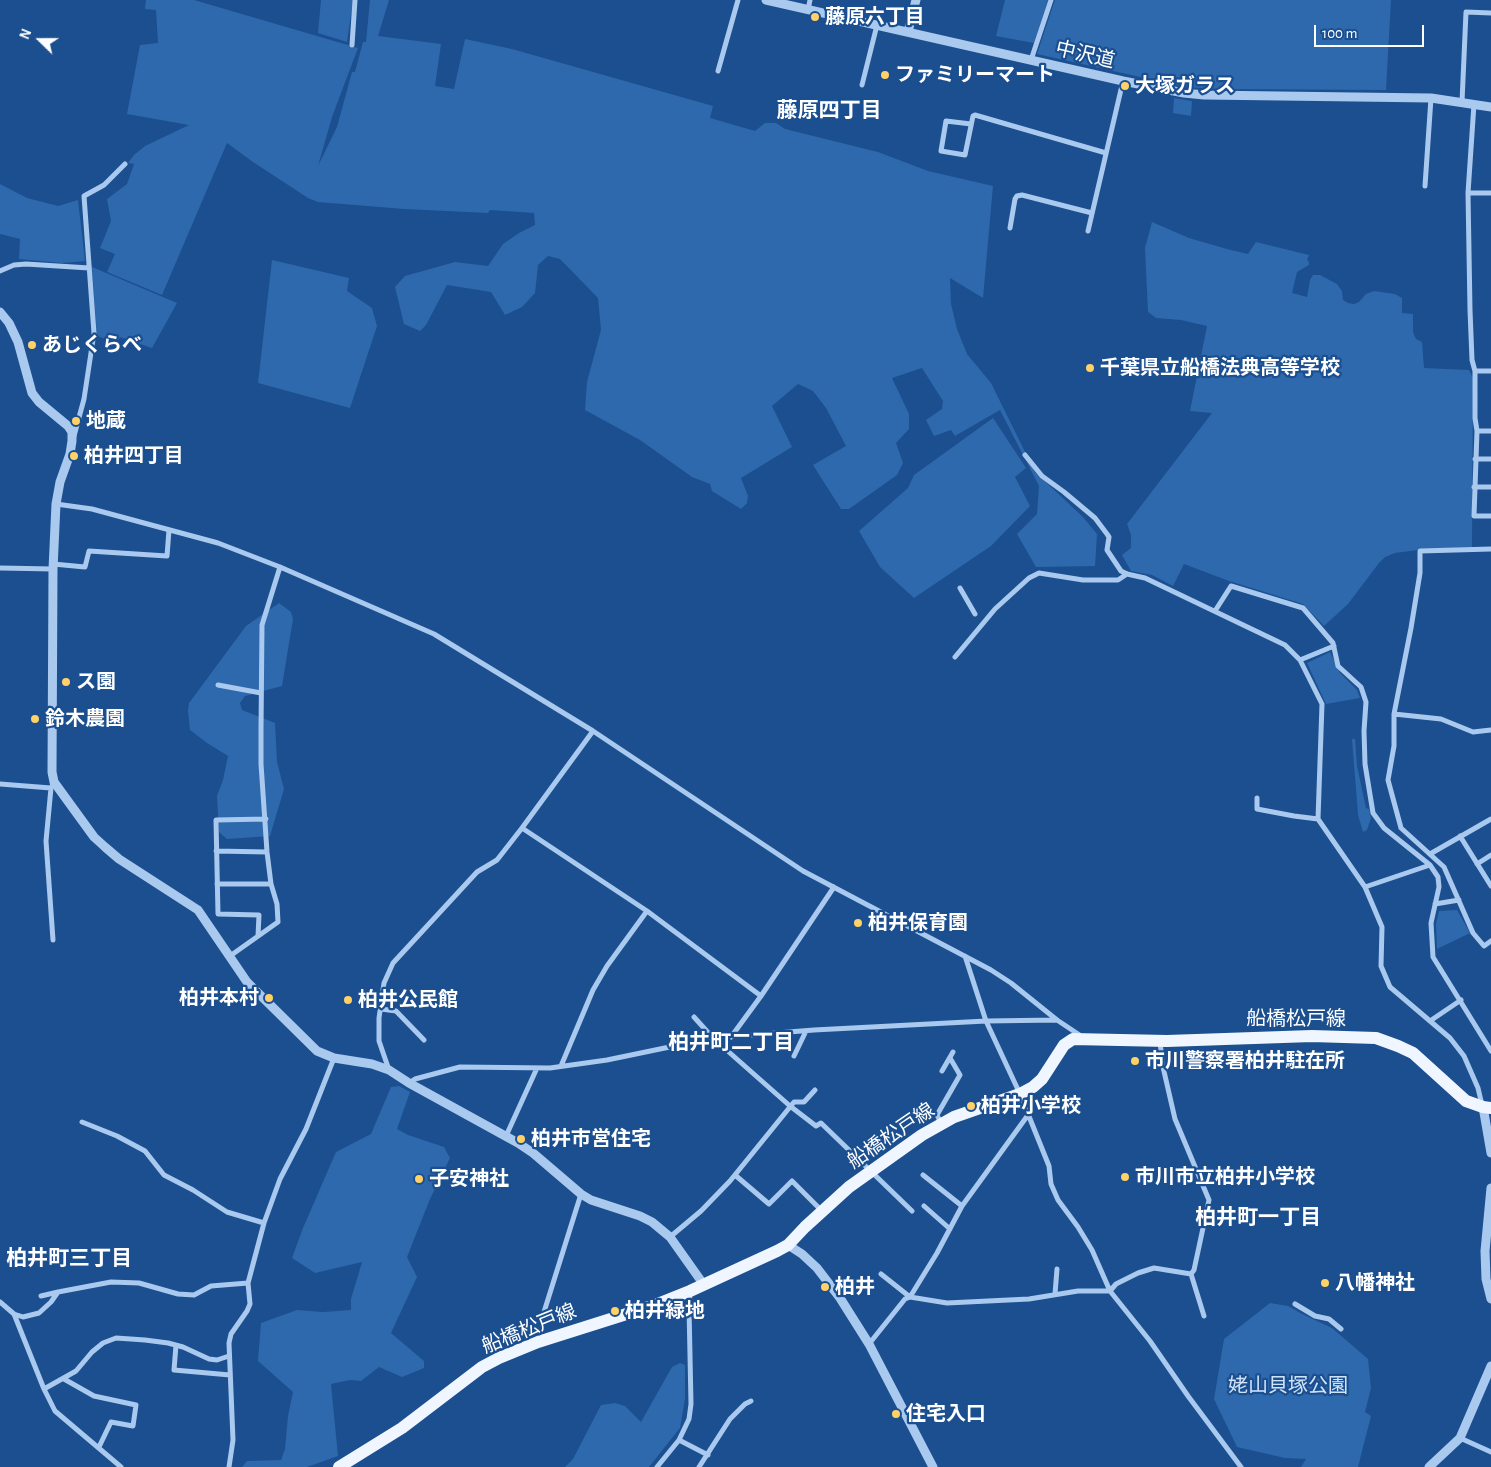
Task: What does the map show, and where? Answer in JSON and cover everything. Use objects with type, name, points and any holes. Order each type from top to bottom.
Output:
[{"type":"main road","name":"船橋松戸線","points":[[339,1467],[402,1428],[482,1367],[499,1358],[538,1342],[655,1305],[704,1285],[777,1251],[788,1244],[849,1187],[922,1135],[966,1112],[1020,1094],[1033,1087],[1042,1079],[1064,1045],[1073,1039],[1160,1041],[1277,1036],[1376,1038],[1398,1046],[1412,1054],[1466,1101],[1487,1107]]},
{"type":"street","points":[[352,45],[355,0]]},
{"type":"street","points":[[718,71],[738,0]]},
{"type":"street","name":"中沢道","points":[[766,0],[1123,81],[1204,95],[1431,98],[1491,107]]},
{"type":"street","points":[[808,10],[810,0]]},
{"type":"street","points":[[908,32],[916,0]]},
{"type":"street","points":[[1031,60],[1051,0]]},
{"type":"street","points":[[1462,102],[1466,12],[1491,13]]},
{"type":"street","points":[[862,85],[876,25]]},
{"type":"street","points":[[1088,231],[1123,81]]},
{"type":"street","points":[[1425,186],[1431,98]]},
{"type":"street","points":[[1474,104],[1468,193],[1470,318],[1472,360],[1475,372],[1475,418],[1477,431],[1474,516],[1491,516]]},
{"type":"street","points":[[971,124],[946,121],[940,150],[965,155],[973,116],[975,115],[1106,152]]},
{"type":"street","points":[[72,441],[78,427],[84,399],[94,333],[84,196],[104,185],[124,164]]},
{"type":"street","points":[[1468,193],[1491,194]]},
{"type":"street","points":[[1010,228],[1015,199],[1017,196],[1022,195],[1092,213]]},
{"type":"street","points":[[0,271],[14,265],[26,264],[90,268]]},
{"type":"street","points":[[0,312],[9,323],[18,342],[32,394],[68,426],[72,432],[70,454],[60,482],[56,504],[53,566],[52,785],[46,841],[53,940]]},
{"type":"street","points":[[1475,372],[1491,371]]},
{"type":"street","points":[[1477,431],[1491,431]]},
{"type":"street","points":[[1025,455],[1042,476],[1095,518],[1108,537],[1107,550],[1121,571],[1145,578],[1285,645],[1300,660],[1322,704],[1318,819],[1365,887],[1382,927],[1381,966],[1390,987],[1450,1038],[1464,1056],[1487,1107],[1491,1153]]},
{"type":"street","points":[[1475,459],[1491,459]]},
{"type":"street","points":[[1474,487],[1491,487]]},
{"type":"street","points":[[56,504],[92,509],[218,543],[280,567],[434,634],[593,731],[803,871],[965,956],[1011,983],[1083,1038]]},
{"type":"street","points":[[0,568],[86,566],[89,551],[167,556],[169,530]]},
{"type":"street","points":[[1491,549],[1420,551],[1420,573],[1394,714],[1394,746],[1388,780],[1401,828],[1444,866],[1473,933],[1484,946],[1491,941]]},
{"type":"street","points":[[230,956],[278,922],[278,904],[271,884],[267,852],[261,764],[261,693],[262,625],[280,567]]},
{"type":"street","points":[[955,657],[995,609],[1030,578],[1039,573],[1083,580],[1118,580],[1127,574]]},
{"type":"street","points":[[1214,611],[1230,586],[1303,608],[1333,643],[1338,666],[1361,687],[1366,702],[1364,731],[1365,764],[1373,813],[1384,828],[1430,865],[1438,877],[1439,887],[1431,922],[1433,957],[1491,1051]]},
{"type":"street","points":[[960,588],[975,614]]},
{"type":"street","points":[[1300,660],[1334,646]]},
{"type":"street","points":[[218,685],[261,693]]},
{"type":"street","points":[[1394,714],[1441,719],[1473,732],[1491,730]]},
{"type":"street","points":[[389,1070],[378,1041],[384,983],[393,963],[477,872],[497,860],[593,731]]},
{"type":"street","points":[[0,784],[52,785],[104,847],[119,859],[198,910],[247,982],[317,1051],[334,1058],[372,1064],[389,1070],[533,1153],[580,1194],[597,1203],[640,1216],[661,1228],[670,1237],[704,1285]]},
{"type":"street","points":[[1257,798],[1257,809],[1318,819]]},
{"type":"street","points":[[258,936],[259,915],[218,914],[216,820],[266,819]]},
{"type":"street","points":[[1430,854],[1491,819]]},
{"type":"street","points":[[522,828],[648,911],[761,996]]},
{"type":"street","points":[[1460,836],[1491,886]]},
{"type":"street","points":[[216,851],[267,852]]},
{"type":"street","points":[[1477,864],[1491,856]]},
{"type":"street","points":[[1365,887],[1430,865]]},
{"type":"street","points":[[217,884],[271,884]]},
{"type":"street","points":[[731,1037],[761,996],[834,887]]},
{"type":"street","points":[[1435,904],[1459,900]]},
{"type":"street","points":[[561,1066],[593,990],[607,966],[648,911]]},
{"type":"street","points":[[965,956],[986,1022],[1020,1094],[1049,1166],[1051,1184],[1058,1200],[1092,1250],[1110,1291],[1150,1341],[1241,1467]]},
{"type":"street","points":[[1430,1021],[1461,1000]]},
{"type":"street","points":[[381,1009],[396,1011],[424,1040]]},
{"type":"street","points":[[694,1017],[713,1038],[790,1106],[816,1126],[821,1124],[869,1172],[912,1211]]},
{"type":"street","points":[[409,1083],[415,1079],[460,1067],[537,1068],[561,1066],[607,1060],[713,1038],[806,1031],[1057,1020]]},
{"type":"street","points":[[794,1056],[806,1031]]},
{"type":"street","points":[[1160,1041],[1163,1067],[1175,1119],[1209,1200],[1194,1270],[1191,1274]]},
{"type":"street","points":[[942,1071],[953,1052]]},
{"type":"street","points":[[229,1467],[233,1440],[229,1356],[231,1334],[248,1311],[250,1304],[248,1284],[264,1223],[280,1179],[306,1129],[334,1058]]},
{"type":"street","points":[[942,1123],[937,1115],[960,1074],[950,1058]]},
{"type":"street","points":[[506,1136],[537,1068]]},
{"type":"street","points":[[670,1237],[701,1211],[735,1175],[790,1106],[794,1102],[804,1102],[815,1090]]},
{"type":"street","points":[[869,1344],[905,1299],[910,1297],[962,1206],[1028,1115]]},
{"type":"street","points":[[82,1122],[145,1151],[164,1175],[193,1190],[227,1212],[264,1223]]},
{"type":"street","points":[[923,1174],[962,1206]]},
{"type":"street","points":[[735,1175],[769,1204],[792,1181],[822,1211]]},
{"type":"street","points":[[1490,1295],[1485,1268],[1485,1252],[1491,1188]]},
{"type":"street","points":[[556,1311],[544,1312],[580,1194]]},
{"type":"street","points":[[924,1206],[950,1229]]},
{"type":"street","points":[[788,1244],[802,1254],[826,1278],[869,1344],[933,1467]]},
{"type":"street","points":[[881,1274],[910,1297],[947,1303],[1029,1299],[1078,1291],[1110,1291],[1116,1284],[1138,1273],[1154,1268],[1191,1274]]},
{"type":"street","points":[[1055,1294],[1057,1270]]},
{"type":"street","points":[[1191,1274],[1204,1316]]},
{"type":"street","points":[[41,1296],[111,1282],[131,1282],[178,1294],[194,1295],[211,1286],[248,1284]]},
{"type":"street","points":[[657,1467],[679,1440],[686,1428],[691,1404],[690,1291]]},
{"type":"street","points":[[0,1302],[22,1318],[39,1313],[51,1302],[58,1292]]},
{"type":"street","points":[[1295,1304],[1316,1316],[1329,1319],[1342,1329]]},
{"type":"street","points":[[14,1314],[44,1389],[55,1411],[121,1467]]},
{"type":"street","points":[[44,1389],[76,1371],[92,1352],[103,1343],[116,1338],[176,1345],[209,1359],[217,1360],[229,1356]]},
{"type":"street","points":[[176,1345],[174,1370],[230,1375]]},
{"type":"street","points":[[1429,1467],[1460,1438],[1490,1372]]},
{"type":"street","points":[[64,1379],[94,1396],[136,1405],[132,1426],[111,1422],[99,1447]]},
{"type":"street","points":[[699,1467],[730,1419],[745,1404],[751,1401]]},
{"type":"street","points":[[1460,1438],[1491,1452]]},
{"type":"street","points":[[679,1440],[708,1455]]},
{"type":"green space","points":[[146,0],[194,0],[358,48],[332,117],[318,166],[337,127],[352,72],[355,72],[363,42],[366,42],[370,0],[389,0],[378,36],[441,44],[435,86],[454,89],[465,39],[512,49],[713,106],[710,118],[755,131],[765,123],[776,123],[785,129],[878,152],[928,171],[993,186],[983,298],[950,278],[951,304],[957,329],[967,354],[991,383],[1035,472],[1083,517],[1097,534],[1095,566],[1036,567],[1017,534],[1037,514],[1039,486],[1000,410],[955,436],[951,430],[934,436],[926,420],[942,409],[943,401],[922,368],[892,378],[909,414],[909,429],[896,443],[903,463],[897,475],[849,509],[841,509],[813,465],[846,446],[826,408],[813,391],[798,384],[772,406],[792,447],[741,478],[748,496],[747,503],[741,509],[712,491],[710,484],[692,477],[640,440],[585,410],[587,382],[601,330],[598,298],[560,259],[548,256],[538,265],[535,293],[522,307],[505,315],[491,292],[447,285],[426,325],[420,331],[404,324],[395,287],[405,276],[455,262],[488,266],[503,244],[535,225],[534,213],[490,210],[488,213],[404,209],[318,202],[308,198],[227,143],[162,295],[107,272],[115,254],[100,248],[111,221],[107,199],[127,184],[134,164],[128,163],[134,155],[145,146],[189,125],[127,114],[140,45],[158,43],[156,10],[145,9]]},
{"type":"green space","points":[[321,0],[353,0],[347,42],[318,33]]},
{"type":"green space","points":[[1005,0],[1048,0],[1034,43],[996,36]]},
{"type":"green space","points":[[1055,0],[1391,0],[1386,90],[1185,87],[1037,54]]},
{"type":"green space","points":[[1174,98],[1192,101],[1191,116],[1173,113]]},
{"type":"green space","points":[[0,184],[27,198],[58,206],[78,200],[85,261],[62,263],[19,259],[20,239],[0,234]]},
{"type":"green space","points":[[1152,222],[1189,238],[1248,254],[1256,242],[1309,255],[1307,260],[1309,265],[1297,272],[1292,293],[1307,297],[1310,280],[1313,275],[1320,275],[1337,284],[1342,291],[1343,300],[1348,303],[1354,304],[1359,302],[1366,294],[1374,291],[1395,294],[1402,298],[1402,313],[1413,314],[1413,332],[1416,339],[1422,342],[1424,368],[1469,370],[1473,378],[1472,549],[1418,550],[1395,553],[1385,557],[1348,604],[1324,626],[1303,604],[1229,581],[1184,564],[1173,586],[1152,575],[1131,571],[1122,555],[1131,548],[1131,535],[1127,524],[1212,413],[1190,411],[1207,326],[1181,320],[1156,318],[1148,312],[1145,248]]},
{"type":"green space","points":[[272,260],[349,278],[347,291],[372,308],[377,326],[350,408],[258,383]]},
{"type":"green space","points":[[92,267],[177,303],[152,348],[120,337],[117,343],[97,336]]},
{"type":"green space","points":[[993,418],[1026,468],[1015,477],[1030,506],[991,546],[914,598],[880,567],[859,531],[908,488],[914,475]]},
{"type":"green space","points":[[279,603],[291,612],[293,619],[282,686],[245,696],[240,703],[242,710],[275,723],[277,762],[284,789],[270,836],[227,839],[219,832],[217,796],[223,780],[228,756],[190,730],[189,703],[246,626]]},
{"type":"green space","points":[[1330,652],[1340,673],[1357,690],[1360,698],[1326,704],[1307,663]]},
{"type":"green space","points":[[1352,739],[1355,739],[1357,766],[1366,808],[1369,809],[1371,818],[1367,830],[1363,832],[1358,815]]},
{"type":"green space","points":[[1457,910],[1470,933],[1437,949],[1436,924],[1439,911]]},
{"type":"green space","points":[[399,1086],[410,1092],[397,1129],[408,1135],[444,1147],[450,1158],[430,1199],[407,1257],[417,1277],[391,1333],[424,1361],[424,1368],[402,1377],[379,1367],[361,1381],[350,1380],[331,1384],[338,1456],[307,1467],[242,1467],[247,1461],[281,1460],[285,1449],[288,1416],[293,1392],[258,1361],[261,1323],[297,1310],[323,1312],[351,1310],[351,1299],[362,1262],[315,1273],[292,1258],[336,1152],[371,1134],[391,1087]]},
{"type":"green space","name":"姥山貝塚公園","points":[[1270,1303],[1288,1306],[1332,1328],[1368,1359],[1371,1388],[1365,1412],[1371,1416],[1358,1467],[1301,1467],[1306,1459],[1285,1458],[1237,1447],[1214,1399],[1224,1339]]},
{"type":"green space","points":[[680,1363],[685,1365],[685,1399],[680,1428],[649,1467],[565,1467],[573,1459],[601,1405],[615,1403],[625,1406],[641,1422],[672,1367]]},
{"type":"place","name":"藤原六丁目","points":[[815,17]]},
{"type":"place","name":"ファミリーマート","points":[[885,75]]},
{"type":"place","name":"大塚ガラス","points":[[1125,86]]},
{"type":"place","name":"あじくらべ","points":[[32,345]]},
{"type":"place","name":"千葉県立船橋法典高等学校","points":[[1090,368]]},
{"type":"place","name":"地蔵","points":[[76,421]]},
{"type":"place","name":"柏井四丁目","points":[[74,456]]},
{"type":"place","name":"ス園","points":[[66,682]]},
{"type":"place","name":"鈴木農園","points":[[35,719]]},
{"type":"place","name":"柏井保育園","points":[[858,923]]},
{"type":"place","name":"柏井本村","points":[[269,998]]},
{"type":"place","name":"柏井公民館","points":[[348,1000]]},
{"type":"place","name":"市川警察署柏井駐在所","points":[[1135,1061]]},
{"type":"place","name":"柏井小学校","points":[[971,1106]]},
{"type":"place","name":"柏井市営住宅","points":[[521,1139]]},
{"type":"place","name":"市川市立柏井小学校","points":[[1125,1177]]},
{"type":"place","name":"子安神社","points":[[419,1179]]},
{"type":"place","name":"八幡神社","points":[[1325,1283]]},
{"type":"place","name":"柏井","points":[[825,1287]]},
{"type":"place","name":"柏井緑地","points":[[615,1311]]},
{"type":"place","name":"住宅入口","points":[[896,1414]]},
{"type":"district","name":"藤原四丁目","points":[[829,111]]},
{"type":"district","name":"柏井町二丁目","points":[[731,1043]]},
{"type":"district","name":"柏井町一丁目","points":[[1258,1218]]},
{"type":"district","name":"柏井町三丁目","points":[[69,1259]]}]
